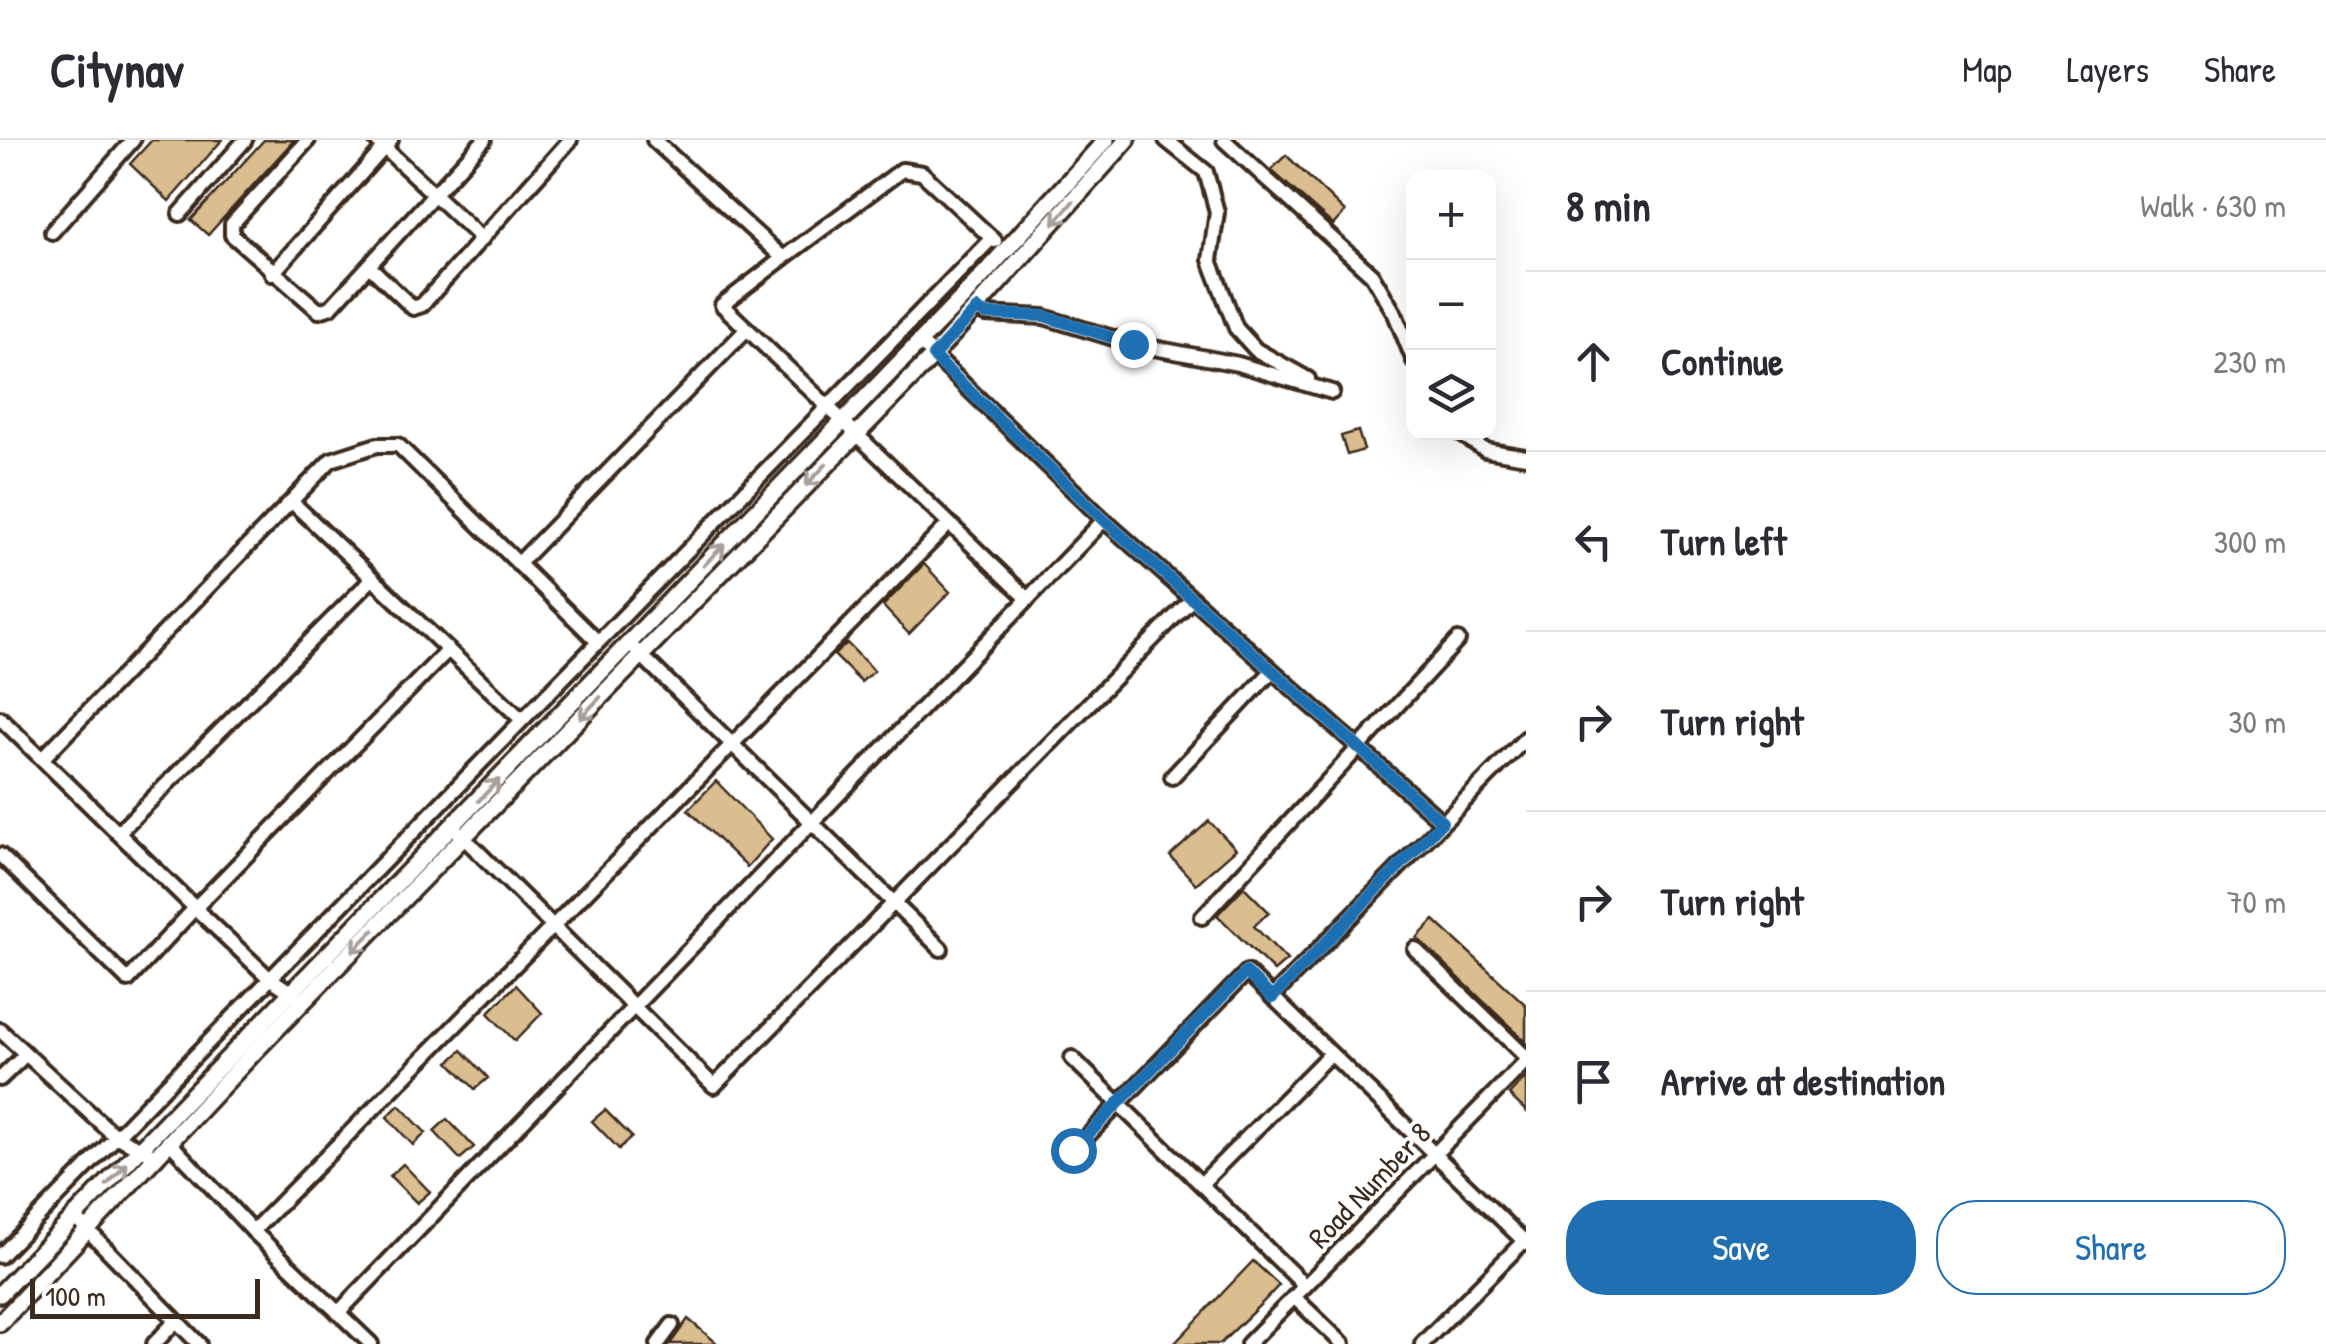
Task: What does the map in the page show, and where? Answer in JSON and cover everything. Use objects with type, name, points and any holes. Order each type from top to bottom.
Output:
[{"type":"street","points":[[52,232],[134,140]]},
{"type":"street","points":[[180,214],[245,140]]},
{"type":"street","points":[[308,140],[232,224],[236,241],[318,311],[332,307],[484,140]]},
{"type":"street","points":[[369,266],[417,307],[570,140]]},
{"type":"street","points":[[654,140],[783,258]]},
{"type":"street","points":[[0,1294],[142,1148],[298,997],[635,649],[843,421],[964,298],[1106,140]]},
{"type":"street","points":[[635,649],[933,356],[1127,140]]},
{"type":"street","points":[[964,298],[985,314],[1044,316],[1133,344],[1238,364],[1332,392],[1256,350],[1236,328],[1210,260],[1217,212],[1206,172],[1166,140]]},
{"type":"street","points":[[1224,140],[1372,276],[1395,314],[1410,350]]},
{"type":"street","points":[[272,274],[384,143],[482,238]]},
{"type":"street","points":[[1006,251],[922,173],[902,170],[722,304],[855,436],[1028,598]]},
{"type":"street","points":[[0,1256],[992,238]]},
{"type":"street","points":[[518,564],[747,329]]},
{"type":"street","points":[[920,342],[1104,520],[1442,822]]},
{"type":"street","points":[[1470,440],[1485,450],[1526,457]]},
{"type":"street","points":[[42,759],[332,460],[377,445],[398,445],[596,641]]},
{"type":"street","points":[[293,504],[521,719]]},
{"type":"street","points":[[338,1313],[1104,520]]},
{"type":"street","points":[[253,1232],[948,525]]},
{"type":"street","points":[[118,833],[372,579]]},
{"type":"street","points":[[458,833],[714,1086],[1192,599]]},
{"type":"street","points":[[1202,917],[1458,640]]},
{"type":"street","points":[[635,649],[940,949]]},
{"type":"street","points":[[0,855],[128,980],[448,650]]},
{"type":"street","points":[[1172,777],[1272,671]]},
{"type":"street","points":[[0,718],[268,977],[298,997]]},
{"type":"street","points":[[1272,998],[1526,738]]},
{"type":"street","points":[[1415,949],[1526,1059]]},
{"type":"street","points":[[1073,1150],[1246,972],[1525,1241],[1422,1344]]},
{"type":"street","points":[[0,1322],[170,1143],[298,997]]},
{"type":"street","points":[[0,1030],[115,1136],[157,1157]]},
{"type":"street","points":[[0,1080],[25,1054]]},
{"type":"street","points":[[1201,1184],[1330,1054]]},
{"type":"street","points":[[1072,1058],[1305,1286]]},
{"type":"street","name":"Road Number 8","points":[[1248,1344],[1526,1059]]},
{"type":"street","points":[[170,1143],[253,1232],[371,1344]]},
{"type":"street","points":[[75,1217],[199,1344]]},
{"type":"street","points":[[1294,1297],[1343,1344]]},
{"type":"street","points":[[154,1344],[176,1322]]},
{"type":"street","points":[[658,1344],[672,1325]]},
{"type":"building","points":[[152,140],[222,140],[169,201],[130,164]]},
{"type":"building","points":[[264,140],[294,140],[208,235],[191,220]]},
{"type":"building","points":[[1286,155],[1345,212],[1333,225],[1271,170]]},
{"type":"building","points":[[1358,431],[1364,450],[1347,455],[1341,436]]},
{"type":"building","points":[[924,564],[950,592],[909,634],[883,606]]},
{"type":"building","points":[[847,643],[874,671],[861,682],[834,655]]},
{"type":"building","points":[[716,781],[772,839],[747,867],[688,810]]},
{"type":"building","points":[[1209,821],[1236,849],[1196,884],[1170,856]]},
{"type":"building","points":[[1244,887],[1269,912],[1254,926],[1287,960],[1274,971],[1217,915]]},
{"type":"building","points":[[1434,920],[1526,1005],[1526,1042],[1417,938]]},
{"type":"building","points":[[516,985],[542,1013],[515,1041],[488,1013]]},
{"type":"building","points":[[462,1050],[488,1078],[475,1089],[449,1062]]},
{"type":"building","points":[[1526,1077],[1526,1111],[1509,1095]]},
{"type":"building","points":[[399,1105],[426,1133],[413,1145],[387,1117]]},
{"type":"building","points":[[605,1110],[632,1137],[619,1149],[592,1121]]},
{"type":"building","points":[[447,1119],[474,1147],[460,1159],[434,1131]]},
{"type":"building","points":[[403,1164],[430,1192],[417,1203],[390,1176]]},
{"type":"building","points":[[1253,1261],[1279,1285],[1262,1303],[1220,1344],[1174,1344]]},
{"type":"building","points":[[688,1319],[718,1344],[670,1344]]},
{"type":"route","points":[[1073,1150],[1246,972],[1272,998],[1442,822],[1104,520],[933,356],[977,309],[985,314],[1044,316],[1133,344]]}]
